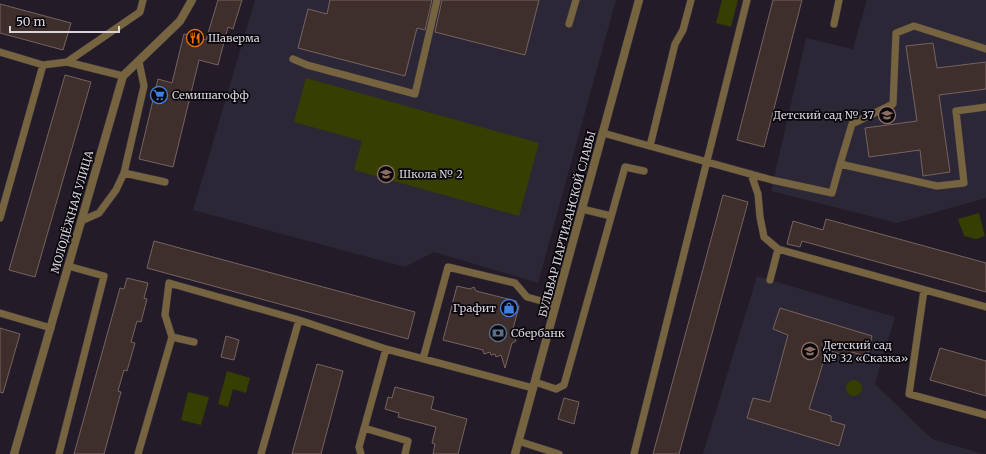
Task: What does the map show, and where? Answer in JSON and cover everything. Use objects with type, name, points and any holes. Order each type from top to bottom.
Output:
[{"type":"street","points":[[123,76],[180,21],[192,0]]},
{"type":"street","name":"БУЛЬВАР ПАРТИЗАНСКОЙ СЛАВЫ","points":[[515,454],[640,0]]},
{"type":"street","name":"МОЛОДЁЖНАЯ УЛИЦА","points":[[14,454],[123,76]]},
{"type":"lane","points":[[67,62],[140,12],[143,0]]},
{"type":"lane","points":[[293,59],[307,66],[415,94],[437,0]]},
{"type":"lane","points":[[569,24],[576,0]]},
{"type":"lane","points":[[650,146],[675,44],[683,30],[691,0]]},
{"type":"lane","points":[[634,454],[748,0]]},
{"type":"lane","points":[[834,24],[839,0]]},
{"type":"lane","points":[[603,133],[751,174],[832,193],[852,124],[893,104],[896,33],[914,26],[986,49]]},
{"type":"lane","points":[[0,52],[43,65],[67,62],[123,76]]},
{"type":"lane","points":[[81,221],[99,213],[116,190],[124,172],[144,86],[139,62]]},
{"type":"lane","points":[[0,218],[43,65]]},
{"type":"lane","points":[[840,164],[937,186],[964,183],[956,111],[986,108]]},
{"type":"lane","points":[[138,454],[172,337],[164,315],[169,283],[299,320],[386,349],[423,359],[534,385],[556,389],[564,385],[625,167],[644,171]]},
{"type":"lane","points":[[124,172],[165,182]]},
{"type":"lane","points":[[751,174],[758,194],[764,237],[778,249],[986,307]]},
{"type":"lane","points":[[582,209],[611,216]]},
{"type":"lane","points":[[770,280],[778,249]]},
{"type":"lane","points":[[59,454],[104,276],[68,266]]},
{"type":"lane","points":[[423,359],[448,267],[515,283],[528,297],[556,305]]},
{"type":"lane","points":[[924,290],[909,394],[986,415]]},
{"type":"lane","points":[[0,313],[50,328]]},
{"type":"lane","points":[[262,454],[299,320]]},
{"type":"lane","points":[[172,337],[194,342]]},
{"type":"lane","points":[[360,454],[359,447],[386,349]]},
{"type":"lane","points":[[364,428],[408,442],[405,454]]},
{"type":"lane","points":[[518,441],[559,454]]},
{"type":"shaded area","name":"Школа № 2","points":[[255,0],[616,0],[538,283],[434,252],[405,267],[193,210]]},
{"type":"shaded area","name":"Детский сад № 37","points":[[867,0],[986,0],[986,198],[897,223],[771,191],[806,38],[853,49]]},
{"type":"shaded area","name":"Детский сад № 32 «Сказка»","points":[[757,276],[895,317],[875,384],[932,439],[983,454],[703,454]]},
{"type":"green space","points":[[722,0],[738,0],[731,27],[716,23]]},
{"type":"green space","points":[[306,78],[539,143],[519,216],[354,170],[362,141],[294,122]]},
{"type":"green space","points":[[979,213],[985,236],[976,239],[964,236],[958,219]]},
{"type":"green space","points":[[227,371],[250,378],[246,393],[233,389],[228,407],[218,404]]},
{"type":"green space","points":[[851,380],[857,380],[862,385],[860,394],[857,396],[851,396],[846,391],[846,385]]},
{"type":"green space","points":[[188,392],[209,397],[201,425],[181,420]]},
{"type":"building","points":[[218,0],[242,0],[233,29],[228,27],[218,65],[199,60],[173,167],[139,159],[158,79],[172,83],[184,34],[206,40]]},
{"type":"building","points":[[330,0],[432,0],[425,30],[417,28],[405,76],[298,48],[308,9],[327,14]]},
{"type":"building","points":[[442,0],[539,0],[525,55],[435,32]]},
{"type":"building","points":[[773,0],[802,0],[764,147],[737,140]]},
{"type":"building","points":[[0,4],[71,23],[63,50],[0,33]]},
{"type":"building","points":[[933,43],[937,68],[986,62],[986,89],[939,95],[950,172],[923,176],[920,150],[869,157],[865,128],[917,121],[906,46]]},
{"type":"building","points":[[65,75],[91,82],[35,277],[9,270]]},
{"type":"building","points":[[723,195],[748,202],[679,454],[653,454]]},
{"type":"building","points":[[826,219],[986,263],[986,292],[802,241],[800,247],[787,244],[793,221],[823,230]]},
{"type":"building","points":[[154,241],[415,312],[408,339],[147,268]]},
{"type":"building","points":[[127,278],[148,283],[144,298],[147,299],[141,322],[137,321],[131,342],[135,343],[127,371],[124,370],[118,391],[121,392],[104,454],[74,454],[120,288],[124,289]]},
{"type":"building","points":[[457,286],[470,289],[474,287],[476,291],[516,301],[519,307],[512,332],[516,341],[512,343],[505,368],[501,355],[496,357],[495,354],[491,355],[490,352],[484,354],[483,350],[443,340]]},
{"type":"building","points":[[780,308],[872,336],[867,357],[852,352],[850,357],[827,350],[809,409],[831,416],[831,421],[845,425],[839,446],[747,418],[753,398],[770,402],[788,335],[773,329]]},
{"type":"building","points":[[0,328],[20,334],[3,393],[0,392]]},
{"type":"building","points":[[226,336],[239,340],[234,360],[221,357]]},
{"type":"building","points":[[940,348],[986,361],[986,396],[930,380]]},
{"type":"building","points":[[317,364],[343,371],[321,454],[292,454]]},
{"type":"building","points":[[395,387],[434,397],[431,409],[467,419],[458,454],[433,454],[435,444],[432,443],[436,427],[398,417],[399,413],[385,409],[388,397],[392,398]]},
{"type":"building","points":[[564,398],[579,402],[574,424],[558,419]]},
{"type":"place","name":"Шаверма","points":[[195,38]]},
{"type":"place","name":"Семишагофф","points":[[159,95]]},
{"type":"place","name":"Детский сад № 37","points":[[887,115]]},
{"type":"place","name":"Школа № 2","points":[[386,174]]},
{"type":"place","name":"Графит","points":[[509,308]]},
{"type":"place","name":"Сбербанк","points":[[498,333]]},
{"type":"place","name":"Детский сад № 32 «Сказка»","points":[[810,351]]}]
